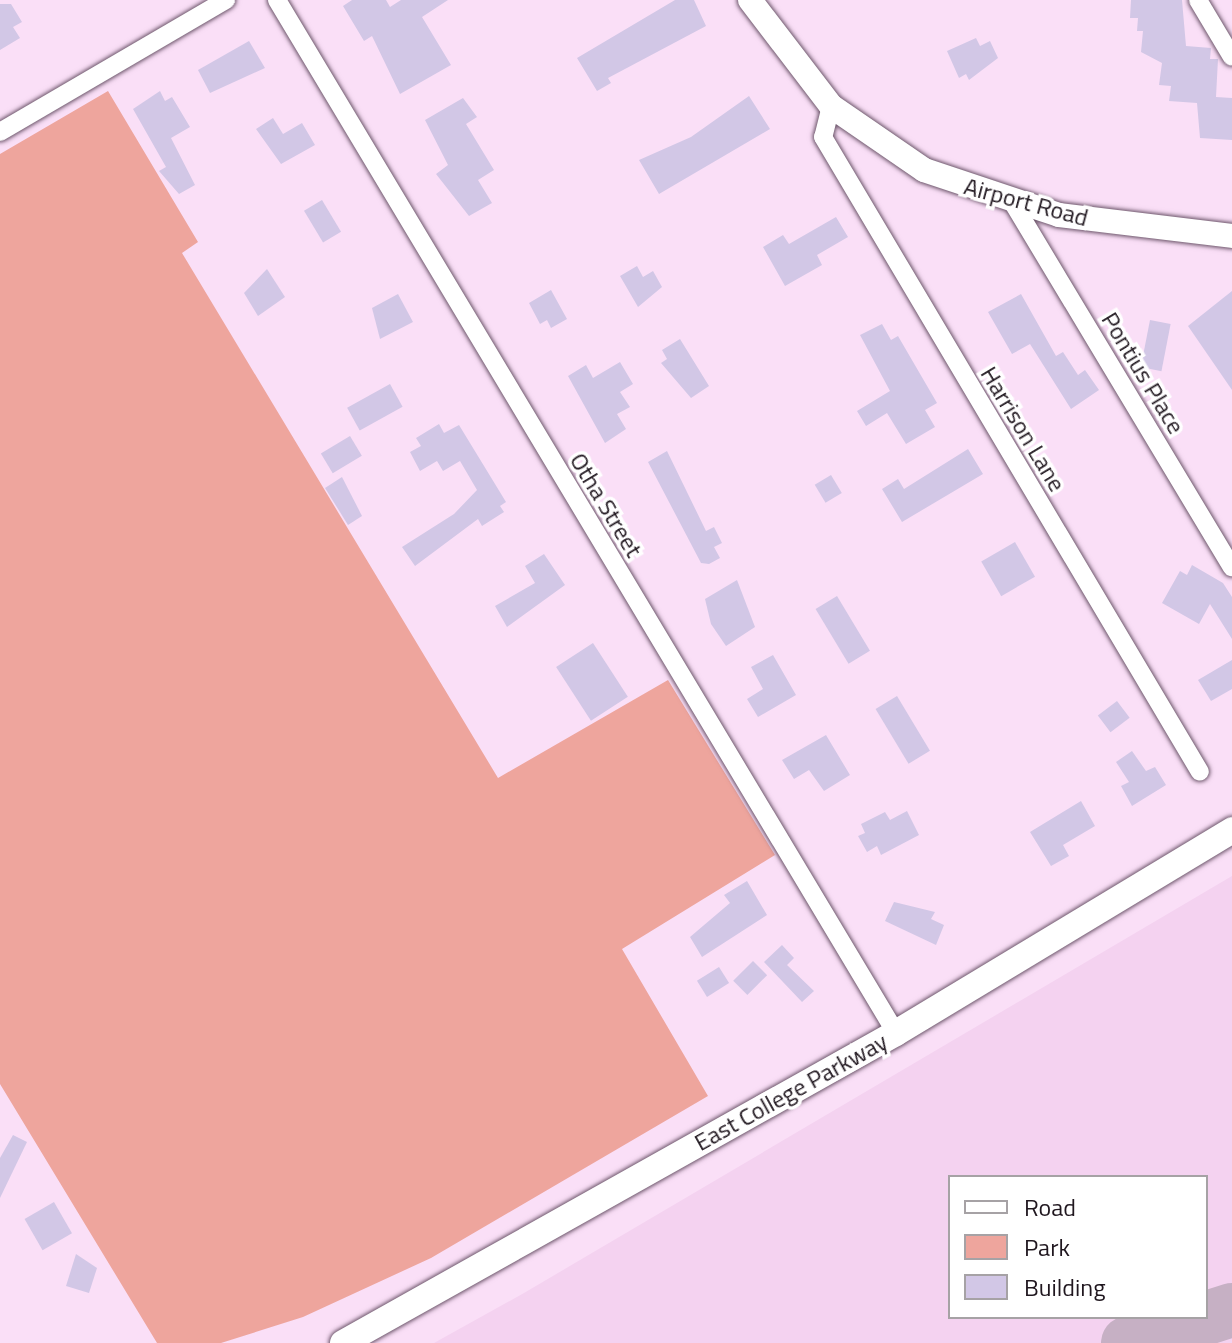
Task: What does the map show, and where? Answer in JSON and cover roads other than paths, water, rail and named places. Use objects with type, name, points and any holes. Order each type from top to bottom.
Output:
[{"type":"main road","name":"East College Parkway","points":[[343,1343],[896,1033],[1232,830]]},
{"type":"street","points":[[0,132],[226,0]]},
{"type":"street","name":"Otha Street","points":[[277,0],[896,1033]]},
{"type":"street","name":"Airport Road","points":[[750,0],[831,106],[924,170],[1013,203],[1102,222],[1232,236]]},
{"type":"street","points":[[1198,0],[1232,57]]},
{"type":"street","name":"Harrison Lane","points":[[831,106],[823,137],[1200,772]]},
{"type":"street","name":"Pontius Place","points":[[1013,203],[1232,567]]}]
